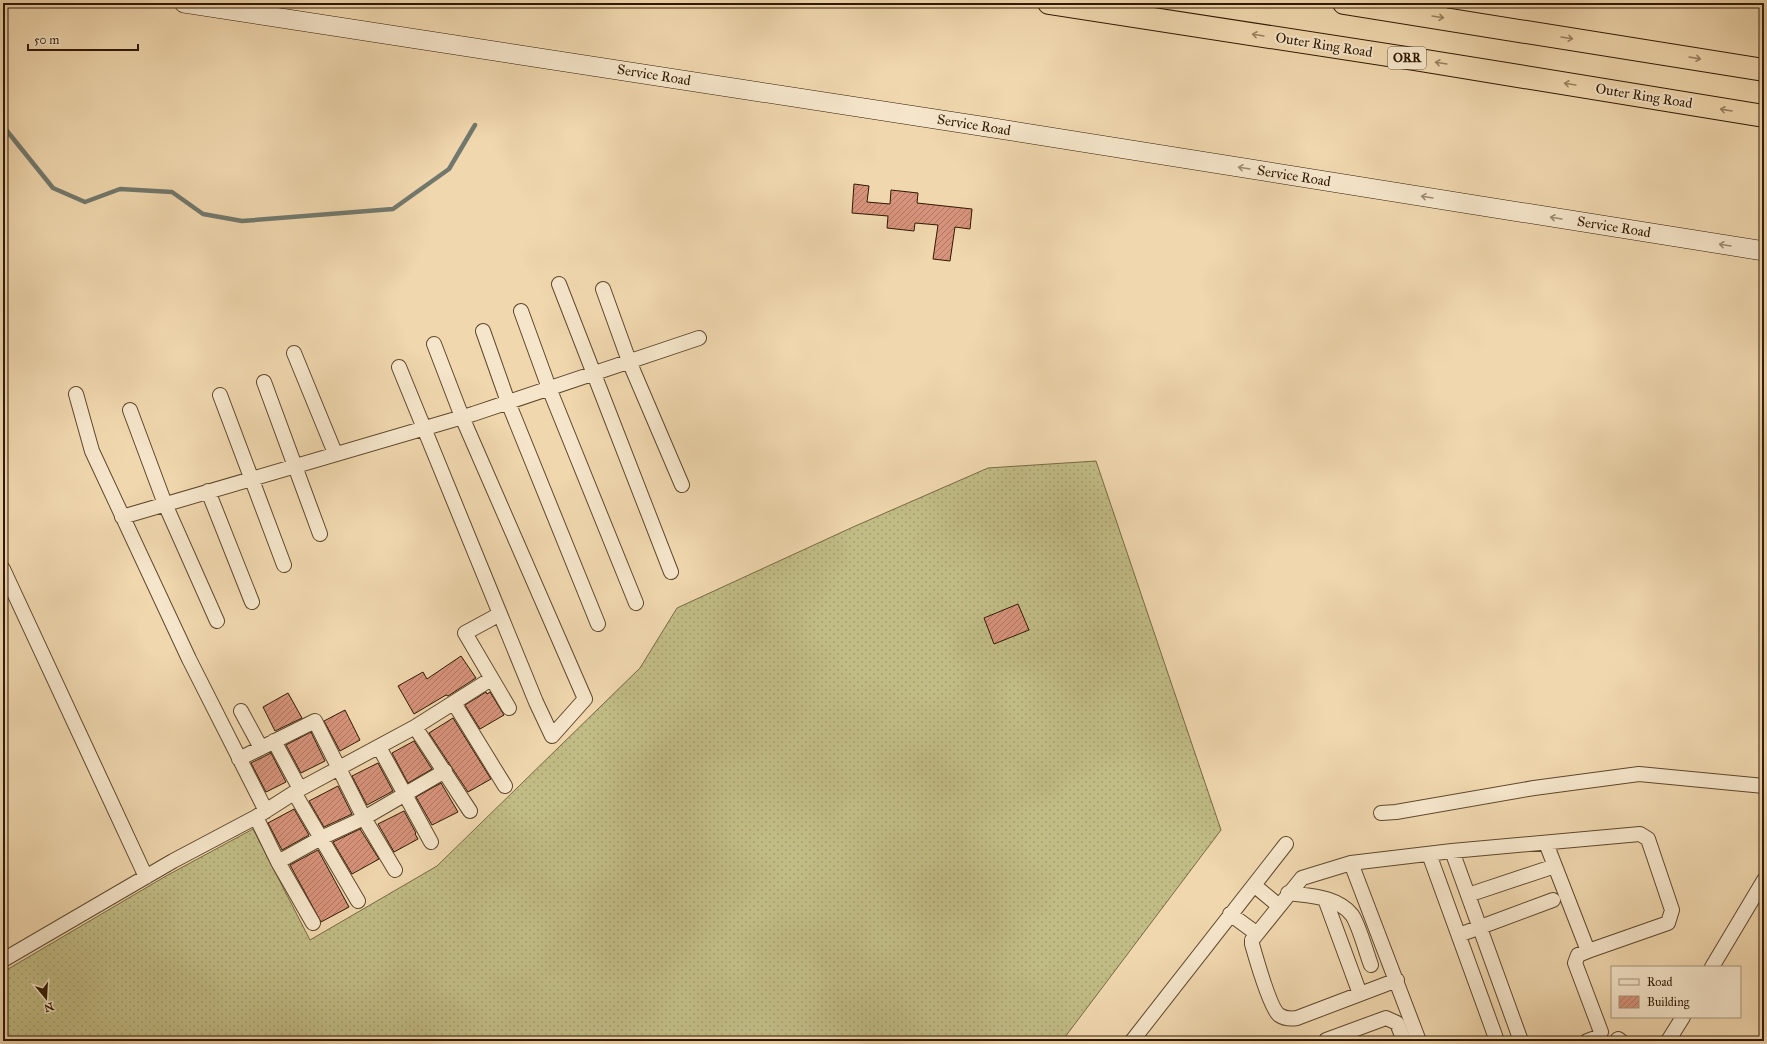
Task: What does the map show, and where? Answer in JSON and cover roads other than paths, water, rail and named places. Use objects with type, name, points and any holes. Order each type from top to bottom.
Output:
[{"type":"highway","name":"Outer Ring Road","points":[[1049,3],[1420,60],[1764,116]]},
{"type":"highway","points":[[1344,3],[1764,70]]},
{"type":"main road","name":"Service Road","points":[[184,3],[987,127],[1764,251]]},
{"type":"street","points":[[559,284],[595,373],[671,572]]},
{"type":"street","points":[[603,289],[629,361],[682,485]]},
{"type":"street","points":[[521,311],[549,388],[636,603]]},
{"type":"street","points":[[483,332],[508,402],[598,624]]},
{"type":"street","points":[[122,517],[335,453],[462,417],[699,338]]},
{"type":"street","points":[[399,367],[500,614],[552,736],[585,699],[462,417],[434,344]]},
{"type":"street","points":[[294,353],[335,453]]},
{"type":"street","points":[[264,382],[320,534]]},
{"type":"street","points":[[76,394],[92,451],[189,659],[239,759],[278,862],[313,924]]},
{"type":"street","points":[[220,395],[284,565]]},
{"type":"street","points":[[130,410],[165,504],[217,620]]},
{"type":"street","points":[[208,491],[252,602]]},
{"type":"street","points":[[3,569],[146,876]]},
{"type":"street","points":[[500,614],[465,633],[509,708]]},
{"type":"street","points":[[3,960],[146,876],[261,814],[298,791],[414,727],[491,679]]},
{"type":"street","points":[[454,703],[505,786]]},
{"type":"street","points":[[241,710],[261,748]]},
{"type":"street","points":[[239,759],[315,721],[364,818],[395,870]]},
{"type":"street","points":[[414,727],[470,811]]},
{"type":"street","points":[[274,741],[322,838],[358,901]]},
{"type":"street","points":[[379,747],[431,842]]},
{"type":"street","points":[[278,862],[322,838],[364,818],[445,772]]},
{"type":"street","points":[[1381,812],[1396,812],[1534,788],[1639,774],[1764,786]]},
{"type":"street","points":[[1397,980],[1297,1018],[1291,1019],[1280,1016],[1273,1007],[1252,940],[1288,893],[1302,878],[1351,863],[1452,851],[1640,834],[1648,839],[1672,910],[1668,923],[1578,955],[1575,963],[1602,1032],[1598,1038],[1587,1041]]},
{"type":"street","points":[[1546,843],[1588,951]]},
{"type":"street","points":[[1132,1041],[1286,844]]},
{"type":"street","points":[[1452,851],[1521,1041]]},
{"type":"street","points":[[1429,854],[1497,1041]]},
{"type":"street","points":[[1351,863],[1397,980],[1419,1041]]},
{"type":"street","points":[[1468,895],[1555,866]]},
{"type":"street","points":[[1713,966],[1764,880]]},
{"type":"street","points":[[1254,885],[1279,906]]},
{"type":"street","points":[[1288,893],[1325,899],[1346,909],[1353,916],[1371,965]]},
{"type":"street","points":[[1325,899],[1360,994]]},
{"type":"street","points":[[1459,935],[1479,926],[1553,900]]},
{"type":"street","points":[[1230,914],[1256,933]]},
{"type":"street","points":[[1326,1040],[1386,1018],[1397,1023],[1404,1041]]},
{"type":"street","points":[[1668,1041],[1682,1018]]},
{"type":"waterway","points":[[3,126],[53,188],[85,202],[120,189],[172,192],[203,214],[242,221],[393,209],[449,169],[475,125]]}]
